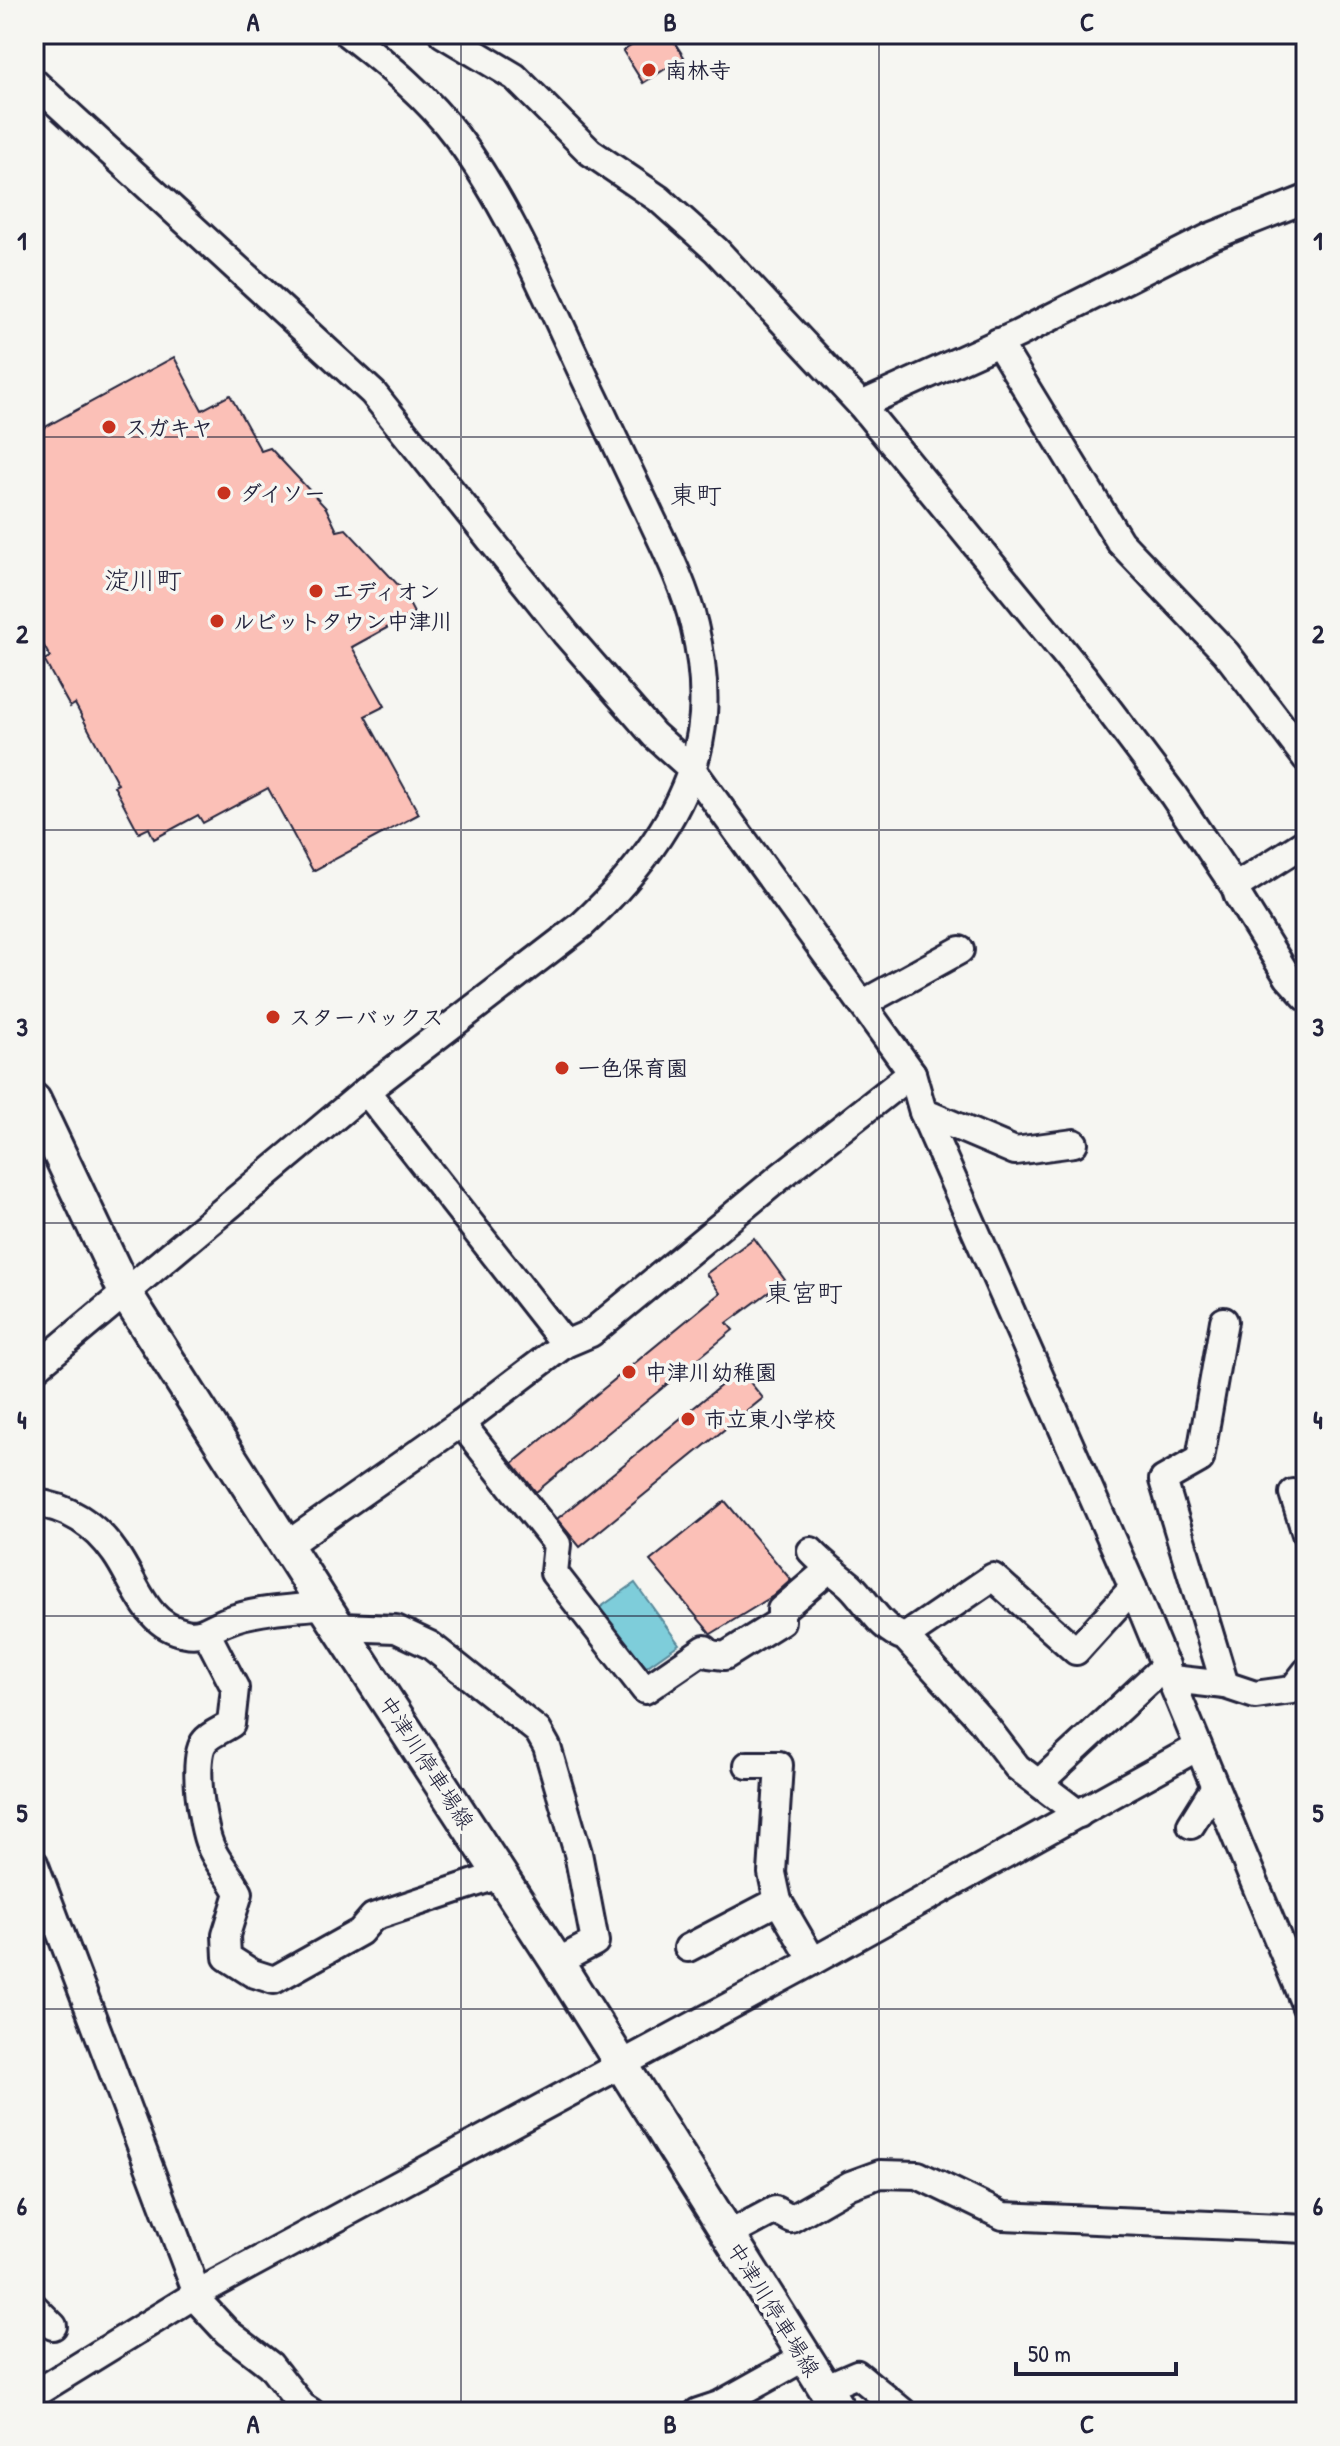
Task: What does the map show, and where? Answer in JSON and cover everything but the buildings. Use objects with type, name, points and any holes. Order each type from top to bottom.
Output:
[{"type":"main road","name":"中津川停車場線","points":[[34,1100],[126,1294],[557,1962],[832,2400]]},
{"type":"street","points":[[34,1369],[366,1091],[582,925],[608,901],[667,824],[692,769],[703,716],[704,677],[694,623],[668,553],[486,179],[457,137],[425,100],[348,34]]},
{"type":"street","points":[[443,34],[515,77],[590,152],[659,199],[716,250],[861,405],[1084,677],[1173,795],[1235,887],[1288,977],[1306,997]]},
{"type":"street","points":[[34,82],[373,393],[566,634],[654,735],[692,769],[912,1073],[923,1112],[1169,1672],[1306,2007]]},
{"type":"street","points":[[861,405],[998,342],[1210,237],[1306,199]]},
{"type":"street","points":[[998,342],[1120,542],[1226,653],[1306,758]]},
{"type":"street","points":[[1235,887],[1306,842]]},
{"type":"street","points":[[862,1004],[960,950]]},
{"type":"street","points":[[287,1545],[461,1423],[565,1344],[591,1333],[781,1176],[912,1073]]},
{"type":"street","points":[[366,1091],[565,1344]]},
{"type":"street","points":[[923,1112],[1015,1151],[1074,1143]]},
{"type":"street","points":[[1224,1321],[1200,1459],[1163,1480],[1225,1685]]},
{"type":"street","points":[[461,1423],[557,1544],[554,1573],[645,1690],[705,1649],[709,1654],[725,1656],[781,1621],[781,1610],[820,1560],[851,1586],[892,1633],[905,1637],[981,1720],[1017,1767],[1079,1814]]},
{"type":"street","points":[[1293,1493],[1306,1534]]},
{"type":"street","points":[[34,1503],[58,1506],[77,1516],[103,1538],[115,1553],[146,1609],[161,1622],[182,1633],[206,1632],[244,1616],[332,1616],[396,1629],[430,1645],[538,1731],[547,1747],[578,1853],[595,1942],[557,1962]]},
{"type":"street","points":[[905,1637],[993,1577],[1076,1651],[1133,1588]]},
{"type":"street","points":[[206,1632],[235,1688],[231,1724],[204,1741],[198,1760],[203,1819],[210,1847],[232,1877],[239,1893],[226,1935],[227,1957],[252,1973],[274,1980],[360,1932],[373,1917],[499,1875]]},
{"type":"street","points":[[1169,1672],[1255,1695],[1292,1690],[1306,1672]]},
{"type":"street","points":[[1039,1783],[1169,1672]]},
{"type":"street","points":[[34,2394],[198,2293],[813,1961],[1198,1747]]},
{"type":"street","points":[[748,1765],[779,1765],[772,1873],[778,1901],[813,1961]]},
{"type":"street","points":[[1191,1825],[1214,1788]]},
{"type":"street","points":[[34,1863],[201,2304],[227,2332],[270,2365],[302,2406],[311,2412]]},
{"type":"street","points":[[688,1948],[778,1901]]},
{"type":"street","points":[[728,2235],[775,2210],[791,2219],[850,2185],[880,2174],[918,2175],[1003,2216],[1306,2229]]},
{"type":"street","points":[[34,2307],[53,2326]]},
{"type":"street","points":[[698,2412],[719,2405],[805,2357]]},
{"type":"street","points":[[832,2400],[857,2374],[903,2412]]},
{"type":"water","points":[[635,1583],[679,1644],[642,1670],[598,1609]]},
{"type":"place","name":"南林寺","points":[[649,70]]},
{"type":"place","name":"スガキヤ","points":[[109,427]]},
{"type":"place","name":"ダイソー","points":[[224,493]]},
{"type":"place","name":"エディオン","points":[[316,591]]},
{"type":"place","name":"ルビットタウン中津川","points":[[217,621]]},
{"type":"place","name":"スターバックス","points":[[273,1017]]},
{"type":"place","name":"一色保育園","points":[[562,1068]]},
{"type":"place","name":"中津川幼稚園","points":[[629,1372]]},
{"type":"place","name":"市立東小学校","points":[[688,1419]]},
{"type":"district","name":"東町","points":[[696,495]]},
{"type":"district","name":"淀川町","points":[[143,580]]},
{"type":"district","name":"東宮町","points":[[804,1293]]}]
